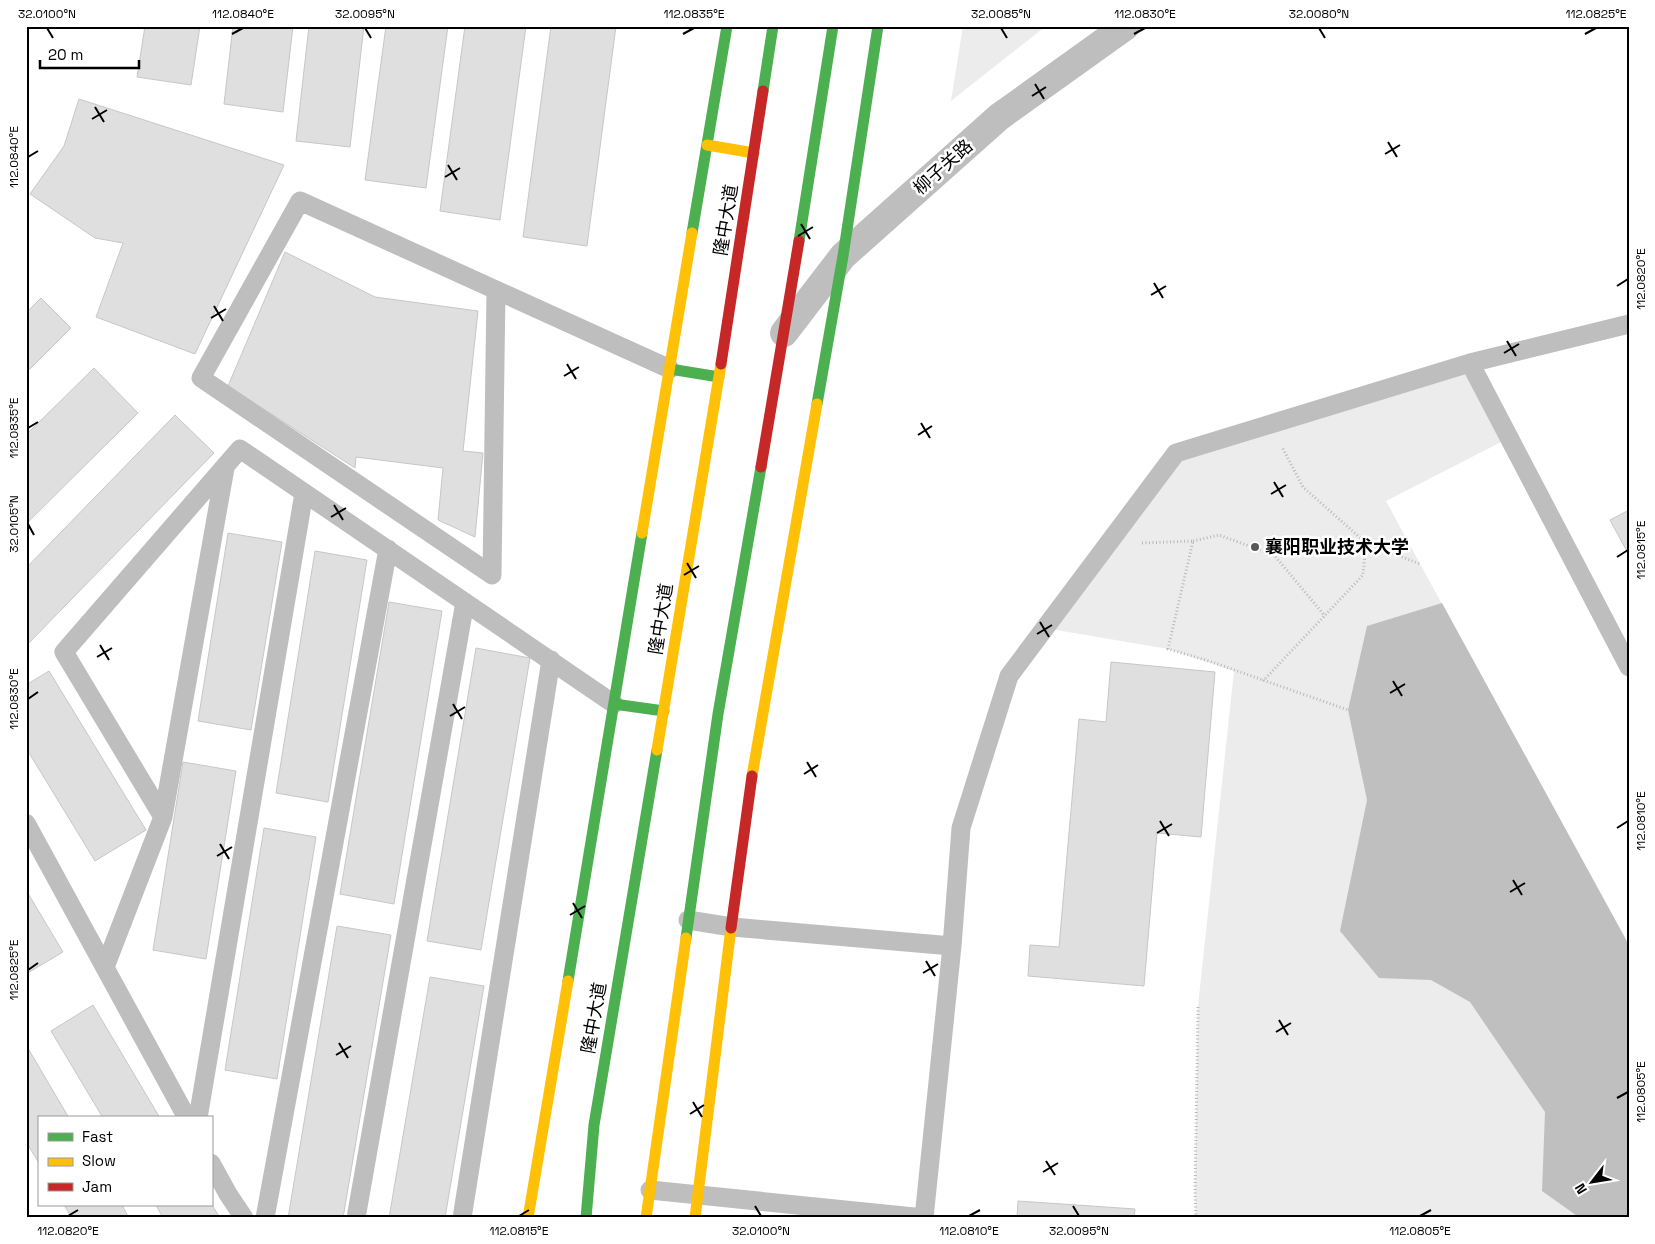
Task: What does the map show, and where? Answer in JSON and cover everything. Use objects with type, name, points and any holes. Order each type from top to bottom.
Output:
[{"type":"street","points":[[528,1218],[727,26]]},
{"type":"street","name":"隆中大道","points":[[586,1218],[594,1125],[719,377],[773,26]]},
{"type":"street","points":[[646,1218],[718,714],[784,333],[834,26]]},
{"type":"street","points":[[695,1218],[747,803],[843,256],[878,26]]},
{"type":"street","name":"柳子关路","points":[[784,333],[843,256],[999,117],[1126,26]]},
{"type":"street","points":[[707,145],[754,153]]},
{"type":"street","points":[[670,369],[719,377]]},
{"type":"street","points":[[614,704],[664,712]]},
{"type":"lane","points":[[496,290],[492,575],[201,378],[300,201],[670,369]]},
{"type":"lane","points":[[650,1190],[924,1218],[952,946],[961,828],[1009,676],[1176,453],[1470,363],[1629,324]]},
{"type":"lane","points":[[1470,363],[1629,667]]},
{"type":"lane","points":[[162,817],[64,652],[240,449],[614,704]]},
{"type":"lane","points":[[105,967],[162,817],[225,468]]},
{"type":"lane","points":[[198,1116],[304,493]]},
{"type":"lane","points":[[266,1218],[388,550]]},
{"type":"lane","points":[[356,1218],[465,602]]},
{"type":"lane","points":[[462,1218],[551,660]]},
{"type":"lane","points":[[26,823],[186,1116]]},
{"type":"lane","points":[[688,920],[732,927],[952,946]]},
{"type":"lane","points":[[212,1165],[244,1218]]},
{"type":"path","points":[[1270,424],[1303,487],[1366,543],[1420,564]]},
{"type":"path","points":[[1106,545],[1193,541],[1219,534],[1274,555],[1325,616]]},
{"type":"path","points":[[1193,541],[1168,649],[1348,710]]},
{"type":"path","points":[[1264,681],[1363,575],[1366,543]]},
{"type":"path","points":[[1196,1218],[1198,1006]]},
{"type":"shaded area","points":[[963,26],[1046,26],[951,101]]},
{"type":"shaded area","points":[[1470,363],[1509,438],[1386,501],[1629,949],[1629,1218],[1196,1218],[1198,1006],[1234,671],[1168,649],[1045,628],[1176,453]]},
{"type":"shaded area","points":[[1442,603],[1629,945],[1629,1218],[1580,1218],[1542,1191],[1545,1112],[1470,1002],[1431,980],[1379,978],[1340,931],[1367,800],[1348,710],[1367,626]]},
{"type":"building","points":[[145,26],[200,26],[191,85],[137,77]]},
{"type":"building","points":[[233,26],[293,26],[283,112],[224,104]]},
{"type":"building","points":[[309,26],[364,26],[350,147],[296,141]]},
{"type":"building","points":[[386,26],[448,26],[426,188],[365,180]]},
{"type":"building","points":[[465,26],[526,26],[500,220],[440,211]]},
{"type":"building","points":[[551,26],[616,26],[587,246],[523,237]]},
{"type":"building","points":[[79,99],[284,165],[195,354],[96,317],[123,243],[95,238],[30,194],[64,146]]},
{"type":"building","points":[[285,252],[375,297],[478,311],[463,451],[483,453],[475,537],[438,520],[443,468],[356,457],[355,468],[228,386]]},
{"type":"building","points":[[41,298],[71,328],[26,373],[26,313]]},
{"type":"building","points":[[94,368],[138,413],[26,524],[26,435]]},
{"type":"building","points":[[175,415],[214,453],[26,646],[26,568]]},
{"type":"building","points":[[1629,510],[1629,555],[1610,520]]},
{"type":"building","points":[[228,533],[282,542],[251,730],[198,721]]},
{"type":"building","points":[[315,551],[367,560],[328,802],[276,793]]},
{"type":"building","points":[[389,602],[442,611],[394,904],[340,894]]},
{"type":"building","points":[[476,648],[530,658],[481,950],[427,941]]},
{"type":"building","points":[[1111,662],[1215,672],[1201,837],[1157,833],[1144,986],[1028,976],[1030,945],[1059,947],[1079,719],[1106,722]]},
{"type":"building","points":[[49,671],[146,830],[95,861],[26,748],[26,685]]},
{"type":"building","points":[[183,762],[236,771],[206,959],[153,950]]},
{"type":"building","points":[[264,828],[316,837],[277,1079],[225,1070]]},
{"type":"building","points":[[26,890],[63,952],[26,974]]},
{"type":"building","points":[[337,926],[391,935],[343,1218],[288,1218]]},
{"type":"building","points":[[430,977],[484,986],[445,1218],[389,1218]]},
{"type":"building","points":[[93,1005],[159,1116],[102,1116],[51,1031]]},
{"type":"building","points":[[29,1050],[68,1116],[38,1116],[38,1161],[26,1142],[26,1051]]},
{"type":"building","points":[[1018,1201],[1135,1209],[1134,1218],[1017,1218]]},
{"type":"building","points":[[212,1205],[220,1218],[163,1218],[157,1206]]},
{"type":"building","points":[[65,1206],[123,1206],[129,1218],[72,1218]]},
{"type":"traffic: fast","points":[[692,233],[727,26]]},
{"type":"traffic: fast","points":[[763,91],[773,26]]},
{"type":"traffic: fast","points":[[799,241],[833,26]]},
{"type":"traffic: fast","points":[[817,404],[843,256],[878,26]]},
{"type":"traffic: fast","points":[[670,369],[719,377]]},
{"type":"traffic: fast","points":[[686,938],[718,714],[761,467]]},
{"type":"traffic: fast","points":[[568,981],[642,533]]},
{"type":"traffic: fast","points":[[614,704],[664,711]]},
{"type":"traffic: fast","points":[[586,1218],[594,1125],[657,750]]},
{"type":"traffic: slow","points":[[707,145],[754,153]]},
{"type":"traffic: slow","points":[[642,533],[692,233]]},
{"type":"traffic: slow","points":[[657,750],[721,364]]},
{"type":"traffic: slow","points":[[752,776],[817,404]]},
{"type":"traffic: slow","points":[[695,1218],[731,928]]},
{"type":"traffic: slow","points":[[646,1218],[686,938]]},
{"type":"traffic: slow","points":[[528,1218],[568,981]]},
{"type":"traffic: jam","points":[[721,364],[763,91]]},
{"type":"traffic: jam","points":[[761,467],[799,241]]},
{"type":"traffic: jam","points":[[731,928],[752,776]]},
{"type":"place","name":"襄阳职业技术大学","points":[[1255,547]]}]
